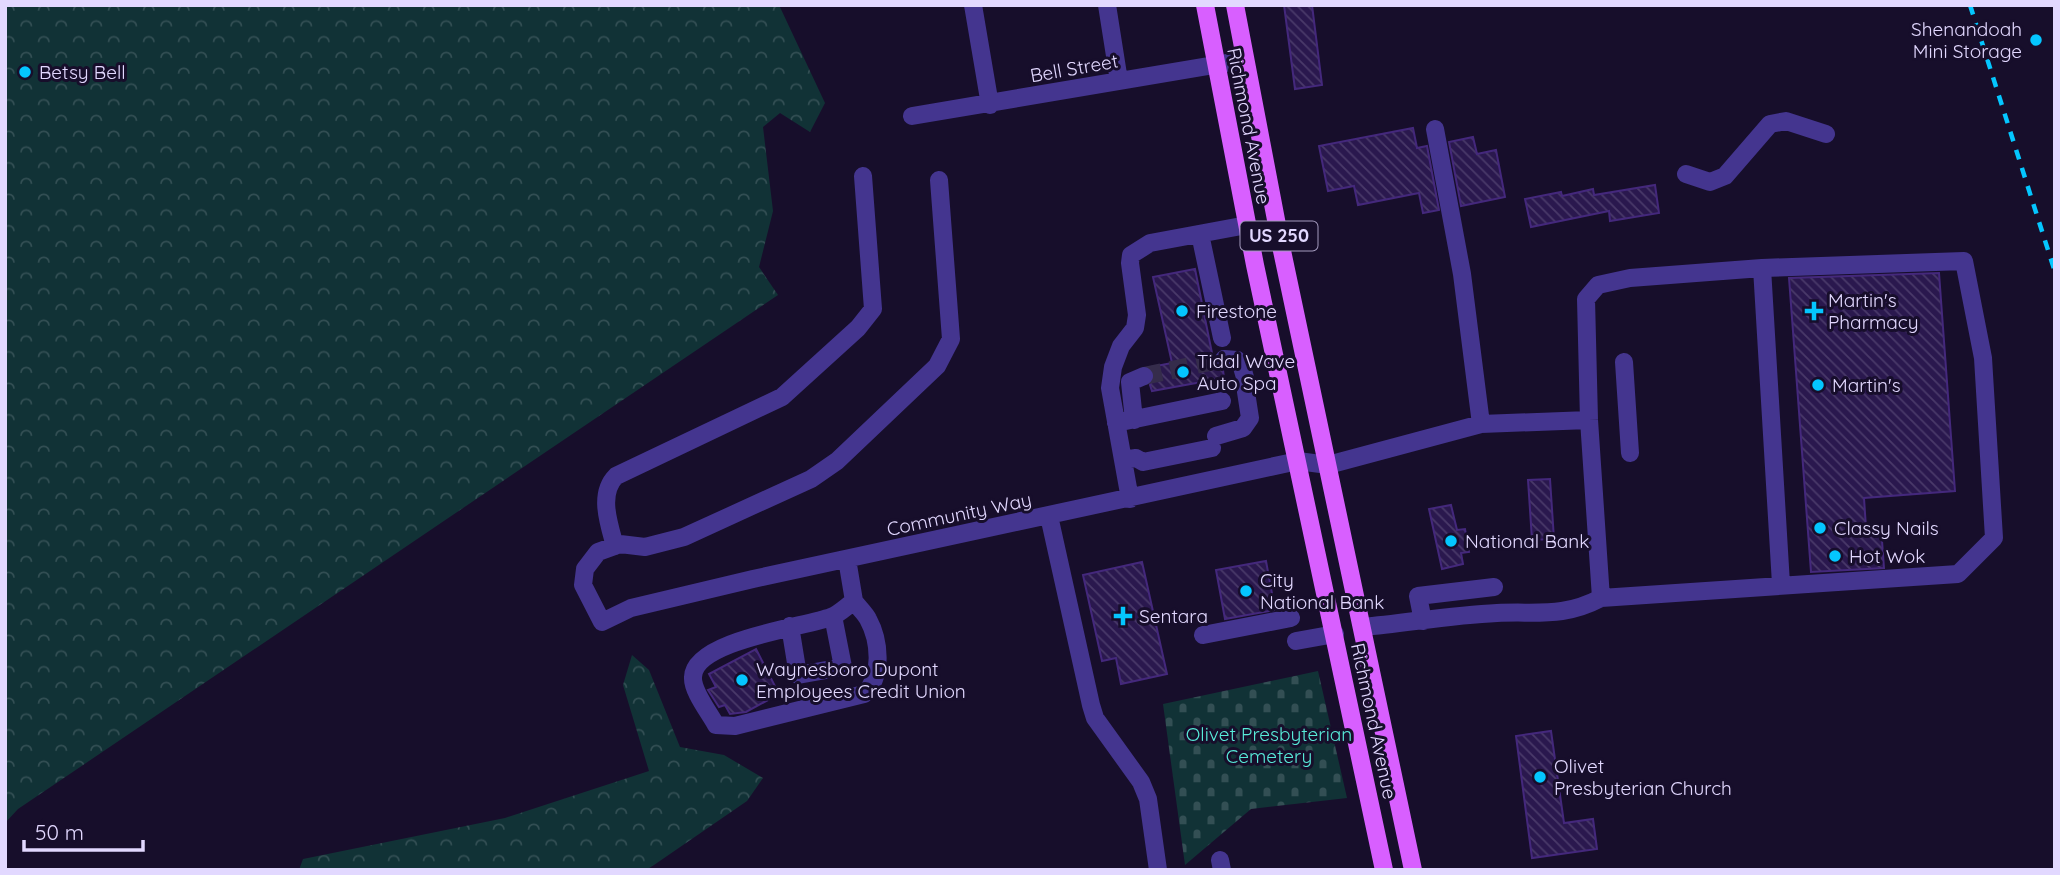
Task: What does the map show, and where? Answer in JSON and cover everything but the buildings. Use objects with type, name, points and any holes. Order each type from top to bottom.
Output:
[{"type":"main road","name":"Richmond Avenue","points":[[1205,5],[1247,225],[1384,870]]},
{"type":"main road","name":"Richmond Avenue","points":[[1235,5],[1244,60],[1413,870]]},
{"type":"street","points":[[973,5],[990,104]]},
{"type":"street","points":[[1107,5],[1119,81]]},
{"type":"street","name":"Bell Street","points":[[912,116],[1244,60]]},
{"type":"street","points":[[1686,174],[1710,183],[1725,176],[1770,124],[1786,121],[1825,134]]},
{"type":"street","points":[[1435,129],[1462,274],[1481,424]]},
{"type":"street","points":[[863,176],[873,309],[858,328],[782,397],[616,476],[608,484],[606,500],[615,546],[645,547],[684,537],[811,480],[837,461],[937,366],[951,339],[939,180]]},
{"type":"street","points":[[1125,421],[1110,388],[1113,366],[1121,346],[1135,328],[1137,315],[1131,255],[1150,243],[1247,225]]},
{"type":"street","points":[[1200,234],[1222,338]]},
{"type":"street","points":[[1363,627],[1496,613],[1557,614],[1579,610],[1601,598],[1958,574],[1994,538],[1983,358],[1964,261],[1762,268],[1630,278],[1598,285],[1586,299],[1589,420],[1601,598]]},
{"type":"street","points":[[1762,268],[1781,584]]},
{"type":"street","points":[[1129,459],[1143,462],[1214,442],[1242,428],[1250,418],[1242,366],[1237,360],[1224,359]]},
{"type":"street","points":[[1624,362],[1630,453]]},
{"type":"street","points":[[1130,499],[1125,421],[1130,382],[1144,376]]},
{"type":"street","points":[[1125,421],[1222,401]]},
{"type":"street","points":[[1328,465],[1481,424],[1589,420]]},
{"type":"street","name":"Community Way","points":[[615,546],[598,552],[585,569],[583,585],[602,622],[631,608],[1297,461],[1328,465]]},
{"type":"street","points":[[1049,516],[1095,718],[1141,782],[1148,799],[1158,870]]},
{"type":"street","points":[[847,559],[854,601],[869,619],[877,654],[878,674],[874,686],[864,694],[735,726],[716,725],[692,680],[701,661],[747,637],[833,616],[854,601]]},
{"type":"street","points":[[1423,621],[1418,596],[1494,587]]},
{"type":"street","points":[[790,626],[798,675],[843,667],[833,616]]},
{"type":"street","points":[[1203,635],[1291,618]]},
{"type":"street","points":[[1296,641],[1335,634]]},
{"type":"green space","points":[[5,5],[779,5],[825,103],[810,132],[780,113],[763,127],[773,211],[759,267],[778,295],[18,809],[5,823]]},
{"type":"green space","points":[[632,655],[649,670],[680,747],[724,755],[763,778],[747,801],[654,865],[646,870],[299,870],[303,859],[505,818],[649,771],[623,685]]},
{"type":"green space","name":"Olivet Presbyterian Cemetery","points":[[1318,671],[1347,798],[1251,809],[1185,865],[1163,704]]},
{"type":"tunnel","points":[[1144,376],[1224,359]]},
{"type":"railway","points":[[1970,5],[2055,272]]},
{"type":"place","name":"Shenandoah Mini Storage","points":[[2036,40]]},
{"type":"place","name":"Betsy Bell","points":[[25,72]]},
{"type":"place","name":"Firestone","points":[[1182,311]]},
{"type":"place","name":"Martin's Pharmacy","points":[[1814,311]]},
{"type":"place","name":"Tidal Wave Auto Spa","points":[[1183,372]]},
{"type":"place","name":"Martin's","points":[[1818,385]]},
{"type":"place","name":"Classy Nails","points":[[1820,528]]},
{"type":"place","name":"National Bank","points":[[1451,541]]},
{"type":"place","name":"Hot Wok","points":[[1835,556]]},
{"type":"place","name":"City National Bank","points":[[1246,591]]},
{"type":"place","name":"Sentara","points":[[1123,616]]},
{"type":"place","name":"Waynesboro Dupont Employees Credit Union","points":[[742,680]]},
{"type":"place","name":"Olivet Presbyterian Church","points":[[1540,777]]}]
